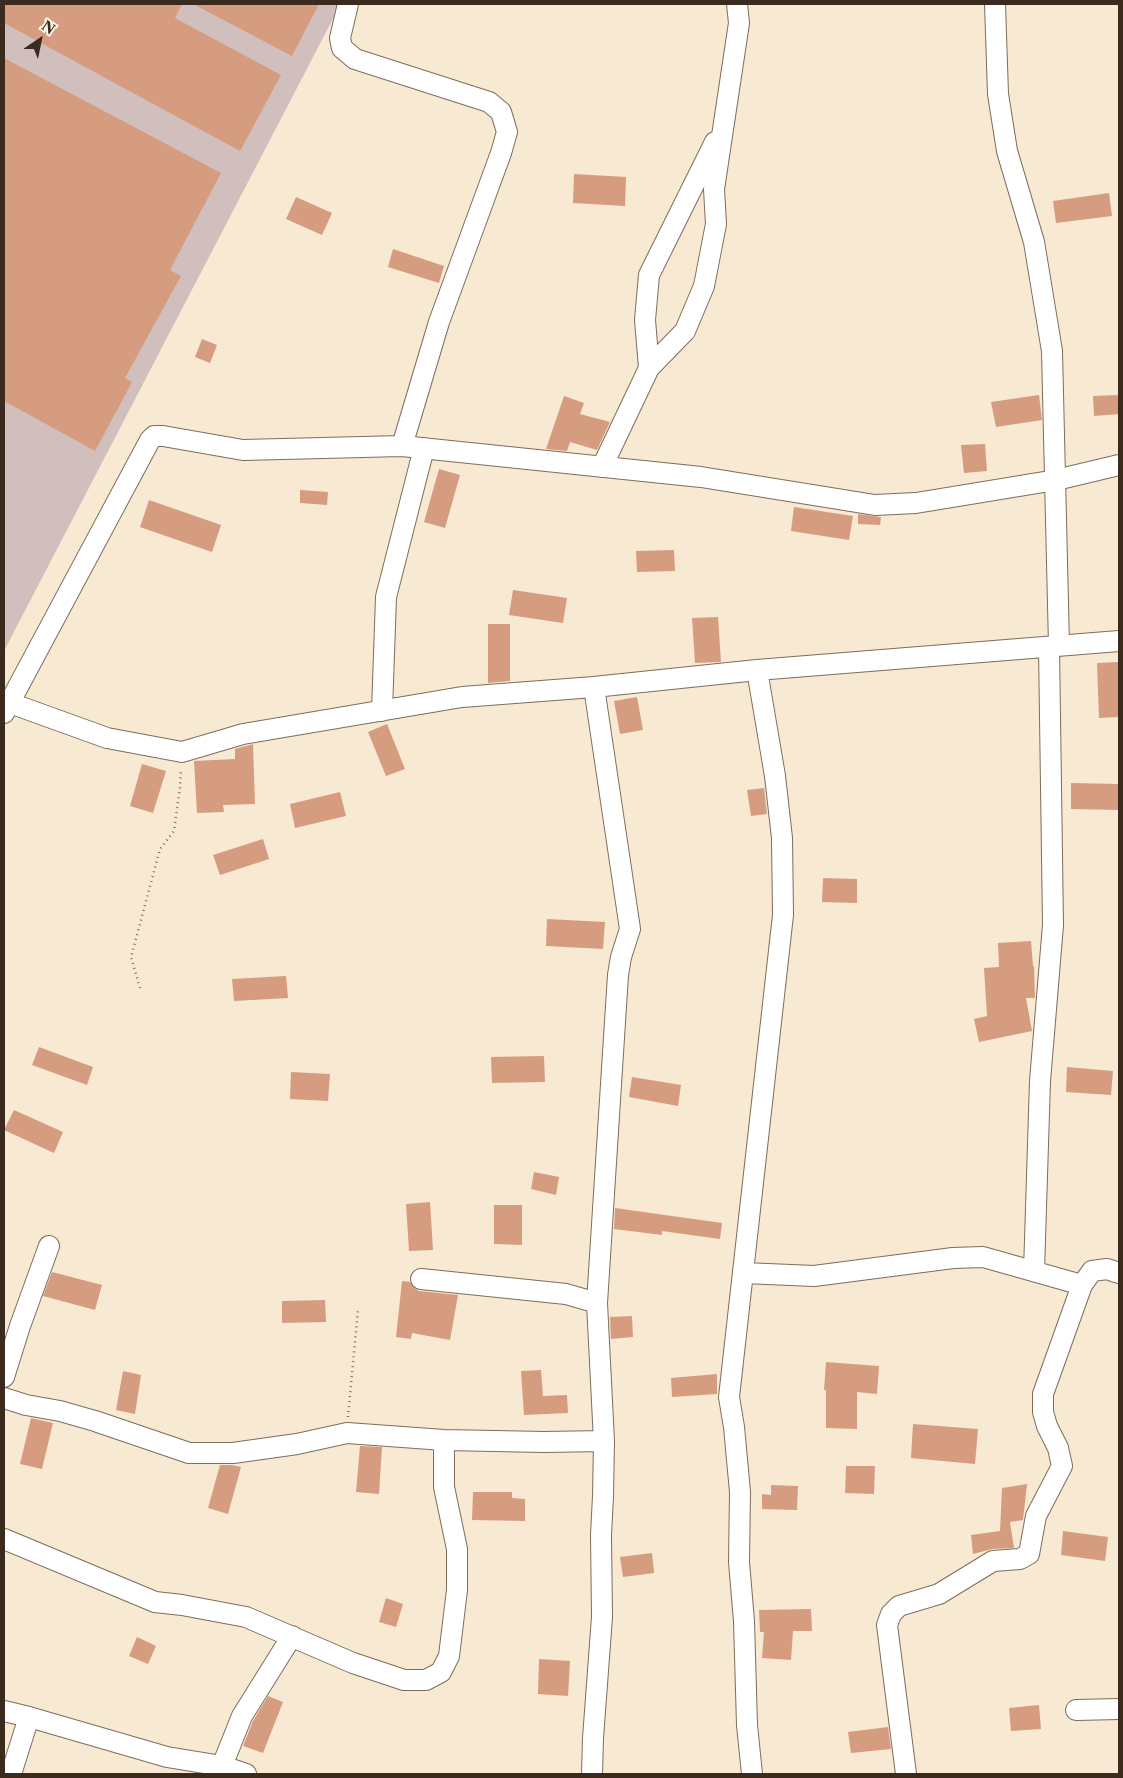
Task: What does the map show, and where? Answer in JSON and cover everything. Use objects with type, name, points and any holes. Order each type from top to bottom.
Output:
[{"type":"street","points":[[348,4],[340,38],[342,48],[355,60],[489,102],[501,112],[506,132],[501,153],[439,322],[402,446]]},
{"type":"street","points":[[602,468],[649,368],[685,331],[704,286],[716,224],[714,189],[739,23],[737,4]]},
{"type":"street","points":[[995,4],[998,94],[1007,151],[1034,242],[1052,351],[1056,480],[1053,925],[1040,1081],[1034,1270]]},
{"type":"street","points":[[649,368],[645,320],[649,275],[723,125]]},
{"type":"street","points":[[1119,465],[1056,480],[916,503],[875,505],[701,477],[424,448],[402,446],[243,450],[154,436],[150,440],[7,708],[107,738],[182,752],[242,734],[462,697],[594,687],[758,670],[1119,641]]},
{"type":"street","points":[[382,710],[386,597],[424,448]]},
{"type":"street","points":[[752,1774],[739,1562],[740,1492],[734,1427],[729,1397],[783,915],[782,838],[775,776],[758,670]]},
{"type":"street","points":[[592,1774],[602,1617],[601,1535],[604,1440],[597,1302],[618,975],[621,957],[630,929],[594,687]]},
{"type":"street","points":[[4,1377],[49,1246]]},
{"type":"street","points":[[744,1273],[814,1276],[952,1258],[983,1257],[1082,1285]]},
{"type":"street","points":[[906,1774],[887,1625],[890,1614],[899,1606],[939,1594],[993,1561],[1020,1559],[1030,1554],[1036,1516],[1062,1466],[1058,1448],[1047,1426],[1043,1412],[1043,1394],[1082,1285],[1092,1271],[1108,1269],[1119,1273]]},
{"type":"street","points":[[421,1279],[566,1294],[597,1302]]},
{"type":"street","points":[[4,1398],[95,1421],[189,1453],[233,1453],[297,1444],[347,1433],[444,1440],[544,1442],[604,1440]]},
{"type":"street","points":[[4,1540],[155,1602],[246,1617],[353,1663],[404,1680],[426,1680],[441,1672],[449,1656],[457,1590],[457,1549],[444,1487],[444,1440]]},
{"type":"street","points":[[222,1766],[242,1716],[292,1636]]},
{"type":"street","points":[[1076,1710],[1119,1710]]},
{"type":"street","points":[[4,1711],[167,1757],[222,1766],[246,1774]]},
{"type":"street","points":[[11,1774],[29,1717]]},
{"type":"path","points":[[140,988],[131,957],[160,849],[174,831],[180,787],[182,752]]},
{"type":"path","points":[[347,1433],[358,1308]]},
{"type":"shaded area","points":[[4,4],[339,4],[4,651]]},
{"type":"building","points":[[4,4],[182,4],[175,18],[281,75],[240,151],[4,23]]},
{"type":"building","points":[[193,4],[319,4],[292,56]]},
{"type":"building","points":[[4,58],[221,173],[170,270],[181,276],[125,378],[132,382],[95,451],[4,401]]},
{"type":"building","points":[[574,174],[626,177],[625,206],[573,203]]},
{"type":"building","points":[[1109,193],[1112,216],[1056,223],[1053,201]]},
{"type":"building","points":[[296,197],[332,213],[322,235],[286,219]]},
{"type":"building","points":[[393,249],[444,266],[439,283],[388,267]]},
{"type":"building","points":[[202,339],[217,345],[210,363],[195,357]]},
{"type":"building","points":[[1039,395],[1042,420],[996,427],[991,402]]},
{"type":"building","points":[[1119,395],[1119,414],[1094,416],[1093,396]]},
{"type":"building","points":[[564,396],[584,403],[580,414],[610,422],[597,450],[570,442],[567,451],[546,449]]},
{"type":"building","points":[[985,444],[987,471],[964,473],[961,445]]},
{"type":"building","points":[[439,469],[460,475],[445,528],[424,522]]},
{"type":"building","points":[[300,490],[328,492],[327,505],[300,503]]},
{"type":"building","points":[[149,500],[221,525],[212,552],[140,527]]},
{"type":"building","points":[[794,507],[853,516],[849,540],[791,531]]},
{"type":"building","points":[[858,514],[881,517],[880,525],[858,524]]},
{"type":"building","points":[[674,550],[675,571],[637,572],[636,551]]},
{"type":"building","points":[[513,590],[567,598],[563,623],[509,615]]},
{"type":"building","points":[[718,617],[721,662],[695,663],[692,618]]},
{"type":"building","points":[[488,624],[510,624],[510,681],[488,683]]},
{"type":"building","points":[[1119,662],[1119,717],[1099,718],[1097,663]]},
{"type":"building","points":[[637,697],[643,730],[620,734],[614,701]]},
{"type":"building","points":[[387,724],[405,769],[386,776],[368,732]]},
{"type":"building","points":[[253,744],[255,804],[223,805],[224,812],[197,813],[194,761],[235,759],[235,749]]},
{"type":"building","points":[[142,764],[166,771],[153,813],[130,806]]},
{"type":"building","points":[[1071,783],[1119,784],[1119,810],[1071,809]]},
{"type":"building","points":[[764,788],[767,814],[751,816],[747,790]]},
{"type":"building","points":[[340,792],[346,816],[295,828],[290,804]]},
{"type":"building","points":[[263,839],[269,859],[220,875],[213,855]]},
{"type":"building","points":[[823,878],[857,879],[857,903],[822,902]]},
{"type":"building","points":[[547,919],[605,922],[603,949],[546,946]]},
{"type":"building","points":[[1031,941],[1035,998],[1026,998],[1032,1031],[979,1042],[974,1019],[987,1016],[984,968],[999,967],[998,943]]},
{"type":"building","points":[[286,976],[288,998],[234,1001],[232,979]]},
{"type":"building","points":[[39,1047],[93,1067],[87,1085],[32,1065]]},
{"type":"building","points":[[544,1056],[545,1082],[492,1083],[491,1057]]},
{"type":"building","points":[[1067,1067],[1113,1071],[1111,1095],[1066,1092]]},
{"type":"building","points":[[291,1072],[330,1074],[328,1101],[290,1099]]},
{"type":"building","points":[[632,1077],[681,1085],[678,1106],[629,1097]]},
{"type":"building","points":[[14,1110],[63,1132],[54,1153],[4,1130]]},
{"type":"building","points":[[534,1172],[559,1177],[556,1195],[531,1189]]},
{"type":"building","points":[[430,1202],[433,1250],[409,1251],[406,1204]]},
{"type":"building","points":[[494,1205],[522,1205],[522,1245],[494,1244]]},
{"type":"building","points":[[615,1208],[722,1223],[720,1239],[662,1231],[662,1235],[614,1229]]},
{"type":"building","points":[[52,1272],[102,1285],[95,1310],[43,1296]]},
{"type":"building","points":[[402,1281],[410,1282],[419,1291],[458,1295],[450,1340],[412,1333],[411,1339],[396,1337]]},
{"type":"building","points":[[325,1300],[326,1322],[282,1323],[282,1301]]},
{"type":"building","points":[[632,1316],[633,1337],[611,1339],[610,1317]]},
{"type":"building","points":[[826,1362],[879,1366],[877,1394],[857,1392],[857,1429],[826,1428],[826,1390],[824,1390]]},
{"type":"building","points":[[541,1370],[543,1396],[567,1395],[568,1413],[524,1415],[521,1371]]},
{"type":"building","points":[[123,1371],[141,1375],[135,1414],[116,1410]]},
{"type":"building","points":[[717,1374],[717,1394],[672,1397],[671,1378]]},
{"type":"building","points":[[31,1418],[53,1423],[42,1469],[20,1464]]},
{"type":"building","points":[[913,1424],[978,1429],[975,1464],[911,1458]]},
{"type":"building","points":[[360,1446],[382,1447],[379,1494],[356,1492]]},
{"type":"building","points":[[220,1465],[241,1467],[228,1514],[208,1508]]},
{"type":"building","points":[[846,1466],[875,1466],[874,1494],[845,1493]]},
{"type":"building","points":[[1027,1484],[1023,1520],[1010,1522],[1014,1548],[992,1549],[973,1554],[971,1535],[1000,1531],[1002,1488]]},
{"type":"building","points":[[771,1485],[798,1486],[797,1510],[762,1509],[762,1494],[771,1495]]},
{"type":"building","points":[[473,1492],[512,1492],[512,1498],[525,1499],[525,1521],[472,1520]]},
{"type":"building","points":[[1063,1531],[1108,1537],[1105,1561],[1061,1555]]},
{"type":"building","points":[[652,1553],[654,1573],[623,1577],[620,1557]]},
{"type":"building","points":[[386,1598],[403,1604],[396,1627],[379,1622]]},
{"type":"building","points":[[811,1609],[812,1631],[793,1631],[791,1660],[762,1658],[764,1632],[760,1632],[759,1610]]},
{"type":"building","points":[[137,1637],[156,1646],[148,1664],[129,1656]]},
{"type":"building","points":[[539,1659],[570,1661],[568,1696],[538,1694]]},
{"type":"building","points":[[268,1696],[283,1702],[263,1753],[243,1746],[253,1721]]},
{"type":"building","points":[[1039,1705],[1041,1729],[1011,1731],[1009,1708]]},
{"type":"building","points":[[888,1727],[891,1749],[851,1753],[848,1732]]}]
